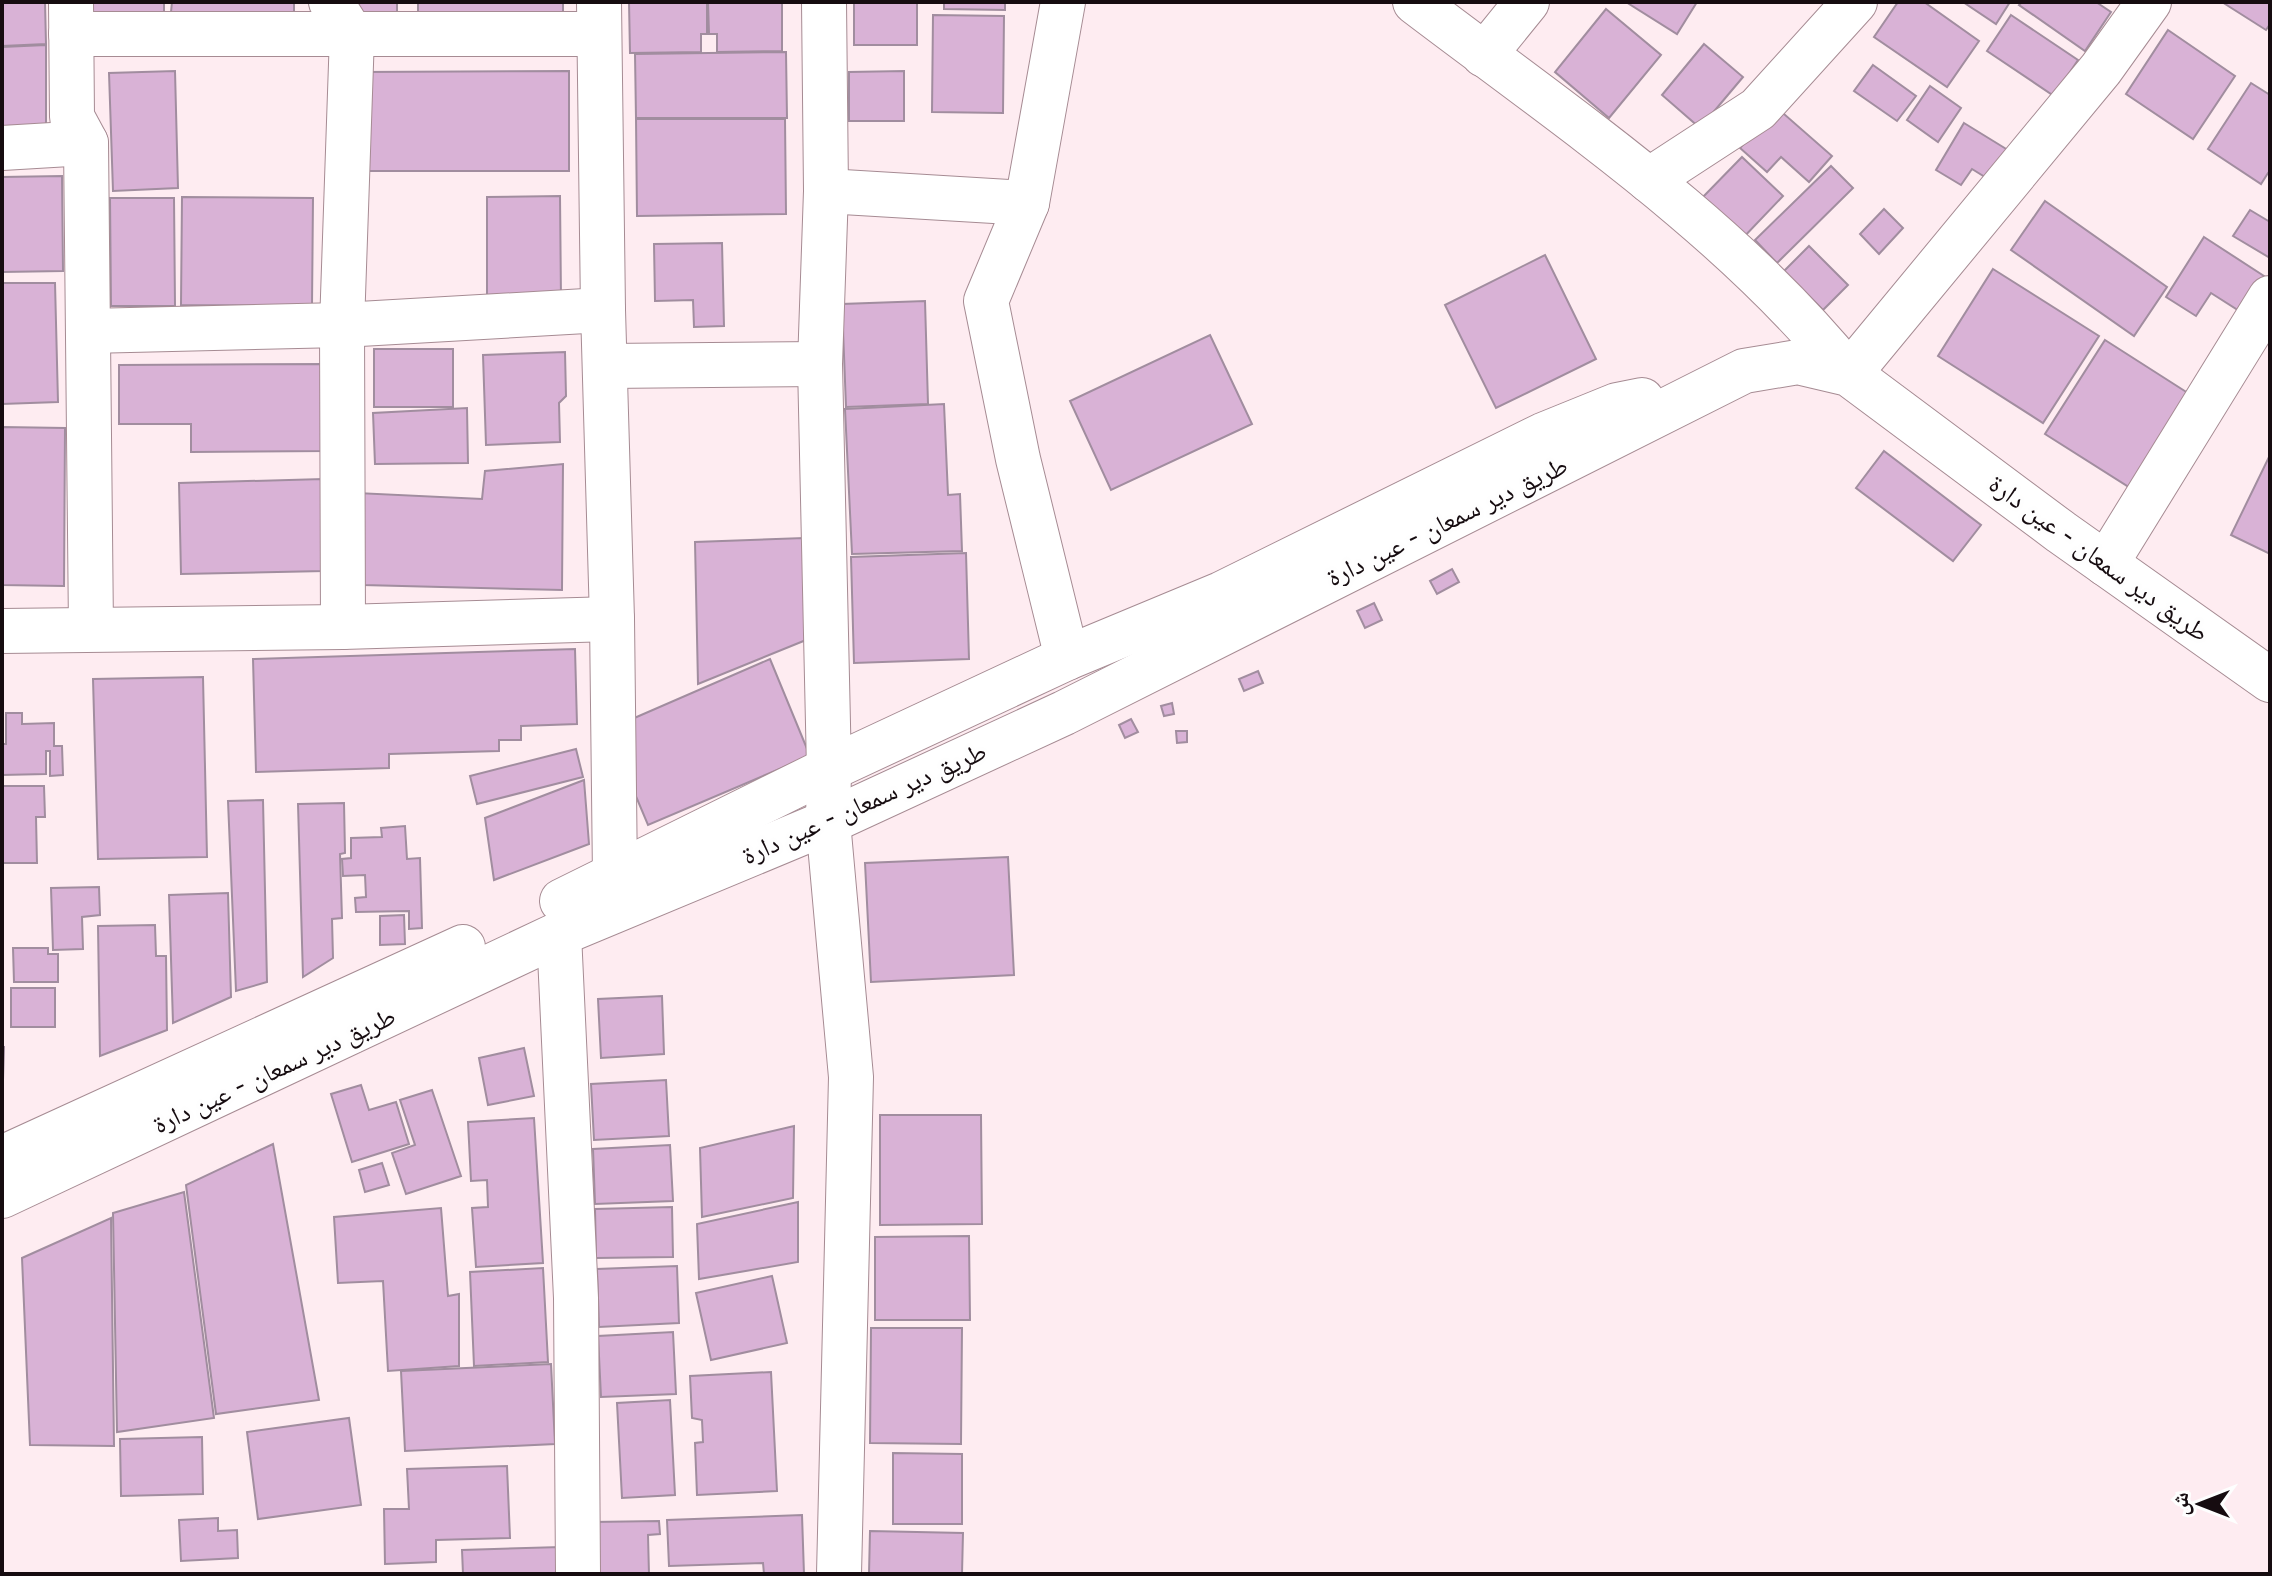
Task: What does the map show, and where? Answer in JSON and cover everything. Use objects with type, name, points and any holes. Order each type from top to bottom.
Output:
[{"type":"street","points":[[824,2],[826,191],[820,364],[828,822],[851,1077],[839,1574]]},
{"type":"street","points":[[1063,2],[1027,203],[986,301],[1018,459],[1067,658]]},
{"type":"street","points":[[1415,2],[1649,180],[1715,235],[1818,336],[1849,374],[2101,69],[2149,2]]},
{"type":"street","points":[[1484,55],[1527,2]]},
{"type":"street","points":[[1649,180],[1758,109],[1855,2]]},
{"type":"street","points":[[91,629],[86,143],[72,117],[71,18],[599,18],[615,877]]},
{"type":"street","points":[[342,19],[343,627]]},
{"type":"street","points":[[2,148],[86,143]]},
{"type":"street","points":[[826,191],[1027,203]]},
{"type":"street","points":[[2106,564],[2270,298]]},
{"type":"street","points":[[88,331],[342,325],[603,310]]},
{"type":"street","name":"طريق دير سمعان - عين دارة","points":[[2,1196],[559,934],[828,822],[1064,713],[1744,371],[1798,362],[1849,374],[2106,564],[2270,680]]},
{"type":"street","points":[[606,366],[820,364]]},
{"type":"street","name":"طريق دير سمعان - عين دارة","points":[[2,1158],[615,877],[829,769],[1067,658],[1221,594],[1543,435],[1617,405],[1715,385]]},
{"type":"street","points":[[2,631],[343,627],[612,619]]},
{"type":"street","points":[[559,934],[576,1298],[578,1574]]},
{"type":"building","points":[[2,2],[45,2],[46,44],[2,46]]},
{"type":"building","points":[[93,2],[164,2],[164,14],[93,15]]},
{"type":"building","points":[[172,2],[294,2],[294,13],[171,12]]},
{"type":"building","points":[[345,2],[397,2],[397,18],[345,19]]},
{"type":"building","points":[[418,2],[563,2],[563,13],[418,15]]},
{"type":"building","points":[[629,2],[707,2],[707,34],[701,34],[701,52],[630,53]]},
{"type":"building","points":[[708,2],[782,2],[782,51],[717,52],[717,34],[709,34]]},
{"type":"building","points":[[854,2],[917,2],[917,45],[854,45]]},
{"type":"building","points":[[944,2],[1005,2],[1005,10],[944,9]]},
{"type":"building","points":[[1626,2],[1697,2],[1677,34]]},
{"type":"building","points":[[1898,2],[1924,2],[1979,41],[1947,87],[1874,37]]},
{"type":"building","points":[[1963,2],[2010,2],[1996,24]]},
{"type":"building","points":[[2022,2],[2096,2],[2111,12],[2085,51],[2019,5]]},
{"type":"building","points":[[2222,2],[2270,2],[2270,24],[2266,30]]},
{"type":"building","points":[[1606,9],[1661,55],[1609,118],[1555,72]]},
{"type":"building","points":[[933,15],[1004,16],[1003,113],[932,112]]},
{"type":"building","points":[[2011,15],[2078,60],[2054,96],[1987,51]]},
{"type":"building","points":[[2168,30],[2235,76],[2193,139],[2126,94]]},
{"type":"building","points":[[1704,44],[1743,77],[1700,128],[1662,95]]},
{"type":"building","points":[[46,45],[46,128],[2,128],[2,47]]},
{"type":"building","points":[[786,52],[787,118],[636,118],[635,54]]},
{"type":"building","points":[[1873,65],[1916,96],[1897,121],[1854,91]]},
{"type":"building","points":[[175,71],[178,188],[113,191],[109,73]]},
{"type":"building","points":[[569,71],[569,171],[361,171],[361,72]]},
{"type":"building","points":[[904,71],[904,121],[849,121],[849,72]]},
{"type":"building","points":[[2251,83],[2270,95],[2270,174],[2261,184],[2208,149]]},
{"type":"building","points":[[1930,86],[1961,108],[1938,142],[1907,120]]},
{"type":"building","points":[[1776,107],[1832,156],[1809,182],[1781,157],[1767,172],[1740,148]]},
{"type":"building","points":[[636,119],[785,119],[786,214],[637,216]]},
{"type":"building","points":[[1964,123],[2016,155],[1998,185],[1972,169],[1961,185],[1936,170]]},
{"type":"building","points":[[1742,157],[1783,196],[1740,241],[1699,201]]},
{"type":"building","points":[[1831,166],[1853,188],[1777,263],[1755,240]]},
{"type":"building","points":[[62,176],[63,271],[2,272],[2,177]]},
{"type":"building","points":[[560,196],[561,300],[487,301],[487,197]]},
{"type":"building","points":[[182,197],[313,198],[312,306],[181,305]]},
{"type":"building","points":[[110,198],[174,198],[175,306],[111,306]]},
{"type":"building","points":[[2045,201],[2167,287],[2134,336],[2011,250]]},
{"type":"building","points":[[1884,209],[1903,228],[1879,254],[1860,234]]},
{"type":"building","points":[[2250,210],[2270,222],[2270,258],[2233,236]]},
{"type":"building","points":[[2204,237],[2264,276],[2241,312],[2211,293],[2196,316],[2166,297]]},
{"type":"building","points":[[722,243],[724,326],[694,327],[693,300],[655,301],[654,244]]},
{"type":"building","points":[[1809,246],[1848,285],[1823,310],[1784,271]]},
{"type":"building","points":[[1545,255],[1596,359],[1496,408],[1445,305]]},
{"type":"building","points":[[1993,269],[2099,336],[2043,423],[1938,356]]},
{"type":"building","points":[[2,283],[55,283],[58,402],[2,404]]},
{"type":"building","points":[[925,301],[928,404],[846,407],[842,304]]},
{"type":"building","points":[[1210,335],[1252,424],[1111,490],[1070,401]]},
{"type":"building","points":[[2105,340],[2191,395],[2132,489],[2045,434]]},
{"type":"building","points":[[374,349],[453,349],[453,407],[374,407]]},
{"type":"building","points":[[565,352],[566,396],[559,403],[560,442],[486,445],[483,355]]},
{"type":"building","points":[[327,364],[327,451],[191,452],[191,424],[119,424],[119,365]]},
{"type":"building","points":[[944,404],[948,495],[960,494],[962,551],[852,554],[845,409]]},
{"type":"building","points":[[467,408],[468,463],[375,464],[373,413]]},
{"type":"building","points":[[2,427],[65,428],[64,586],[2,585]]},
{"type":"building","points":[[1884,451],[1981,525],[1953,561],[1856,488]]},
{"type":"building","points":[[2270,455],[2270,554],[2231,535]]},
{"type":"building","points":[[563,464],[562,590],[363,585],[357,493],[482,499],[485,471]]},
{"type":"building","points":[[323,479],[324,571],[181,574],[179,483]]},
{"type":"building","points":[[804,538],[806,640],[698,684],[695,542]]},
{"type":"building","points":[[966,553],[969,659],[854,663],[851,557]]},
{"type":"building","points":[[1452,569],[1459,582],[1437,594],[1430,581]]},
{"type":"building","points":[[1374,603],[1382,620],[1365,628],[1357,611]]},
{"type":"building","points":[[575,649],[577,724],[521,726],[521,740],[499,740],[499,751],[389,754],[389,768],[256,772],[253,659]]},
{"type":"building","points":[[770,659],[810,756],[648,825],[627,775],[632,719]]},
{"type":"building","points":[[1258,671],[1263,683],[1244,691],[1239,679]]},
{"type":"building","points":[[203,677],[207,857],[98,859],[93,679]]},
{"type":"building","points":[[1172,703],[1174,714],[1164,716],[1161,706]]},
{"type":"building","points":[[6,713],[22,713],[22,724],[54,723],[54,746],[62,746],[63,775],[50,776],[50,751],[46,751],[46,774],[2,775]]},
{"type":"building","points":[[1131,719],[1138,732],[1125,738],[1119,725]]},
{"type":"building","points":[[1176,731],[1187,731],[1187,742],[1177,743]]},
{"type":"building","points":[[576,749],[583,777],[477,804],[470,776]]},
{"type":"building","points":[[584,780],[589,844],[494,880],[485,818]]},
{"type":"building","points":[[2,786],[44,786],[45,817],[36,817],[37,863],[2,863]]},
{"type":"building","points":[[263,800],[267,982],[236,991],[228,801]]},
{"type":"building","points":[[344,803],[345,853],[340,854],[342,918],[332,919],[333,958],[303,977],[298,804]]},
{"type":"building","points":[[405,826],[407,859],[420,858],[422,928],[409,929],[409,911],[356,912],[355,898],[366,897],[365,875],[343,876],[342,859],[351,858],[351,838],[382,837],[381,828]]},
{"type":"building","points":[[1008,857],[1014,975],[871,982],[865,863]]},
{"type":"building","points":[[99,887],[100,915],[82,917],[83,949],[53,950],[51,888]]},
{"type":"building","points":[[228,893],[231,997],[173,1023],[169,895]]},
{"type":"building","points":[[404,915],[405,944],[380,945],[380,916]]},
{"type":"building","points":[[155,925],[156,956],[166,956],[167,1030],[100,1056],[98,926]]},
{"type":"building","points":[[13,948],[48,948],[48,954],[58,954],[58,982],[14,982]]},
{"type":"building","points":[[11,988],[55,988],[55,1027],[11,1027]]},
{"type":"building","points":[[662,996],[664,1054],[601,1058],[598,999]]},
{"type":"building","points":[[2,1047],[4,1047],[2,1113]]},
{"type":"building","points":[[524,1048],[534,1096],[488,1105],[479,1058]]},
{"type":"building","points":[[666,1080],[669,1136],[594,1140],[591,1084]]},
{"type":"building","points":[[361,1085],[369,1110],[396,1102],[409,1144],[352,1162],[331,1094]]},
{"type":"building","points":[[432,1090],[461,1176],[406,1194],[392,1153],[415,1145],[400,1100]]},
{"type":"building","points":[[880,1115],[981,1115],[982,1224],[880,1225]]},
{"type":"building","points":[[534,1118],[543,1263],[476,1267],[472,1208],[488,1207],[487,1180],[471,1181],[468,1122]]},
{"type":"building","points":[[794,1126],[793,1198],[702,1217],[700,1148]]},
{"type":"building","points":[[273,1144],[319,1400],[216,1414],[186,1185]]},
{"type":"building","points":[[670,1145],[673,1201],[595,1204],[593,1149]]},
{"type":"building","points":[[382,1163],[389,1185],[365,1192],[359,1170]]},
{"type":"building","points":[[184,1192],[214,1418],[117,1432],[113,1213]]},
{"type":"building","points":[[798,1202],[798,1262],[699,1279],[697,1224]]},
{"type":"building","points":[[672,1207],[673,1257],[596,1258],[595,1209]]},
{"type":"building","points":[[441,1208],[448,1296],[459,1294],[459,1366],[388,1371],[383,1281],[338,1283],[334,1217]]},
{"type":"building","points":[[111,1218],[114,1446],[30,1445],[22,1258]]},
{"type":"building","points":[[969,1236],[970,1320],[875,1320],[875,1237]]},
{"type":"building","points":[[677,1266],[679,1323],[599,1327],[597,1269]]},
{"type":"building","points":[[543,1268],[548,1362],[474,1366],[470,1272]]},
{"type":"building","points":[[772,1276],[787,1343],[711,1360],[696,1293]]},
{"type":"building","points":[[871,1328],[962,1328],[961,1444],[870,1443]]},
{"type":"building","points":[[673,1332],[676,1394],[601,1397],[598,1336]]},
{"type":"building","points":[[551,1364],[555,1444],[405,1451],[401,1371]]},
{"type":"building","points":[[771,1372],[777,1491],[697,1495],[695,1443],[703,1442],[702,1420],[692,1418],[690,1376]]},
{"type":"building","points":[[670,1400],[675,1495],[622,1498],[617,1403]]},
{"type":"building","points":[[349,1418],[361,1505],[258,1519],[247,1432]]},
{"type":"building","points":[[202,1437],[203,1494],[121,1496],[120,1439]]},
{"type":"building","points":[[893,1453],[962,1454],[962,1524],[893,1524]]},
{"type":"building","points":[[507,1466],[510,1538],[436,1540],[436,1562],[385,1564],[384,1509],[409,1509],[407,1469]]},
{"type":"building","points":[[802,1515],[804,1574],[764,1574],[763,1563],[669,1566],[667,1520]]},
{"type":"building","points":[[218,1518],[218,1531],[237,1530],[238,1558],[181,1561],[179,1520]]},
{"type":"building","points":[[659,1521],[660,1534],[648,1535],[649,1574],[593,1574],[592,1522]]},
{"type":"building","points":[[870,1531],[963,1533],[962,1574],[869,1574]]},
{"type":"building","points":[[561,1547],[562,1574],[463,1574],[462,1550]]}]
